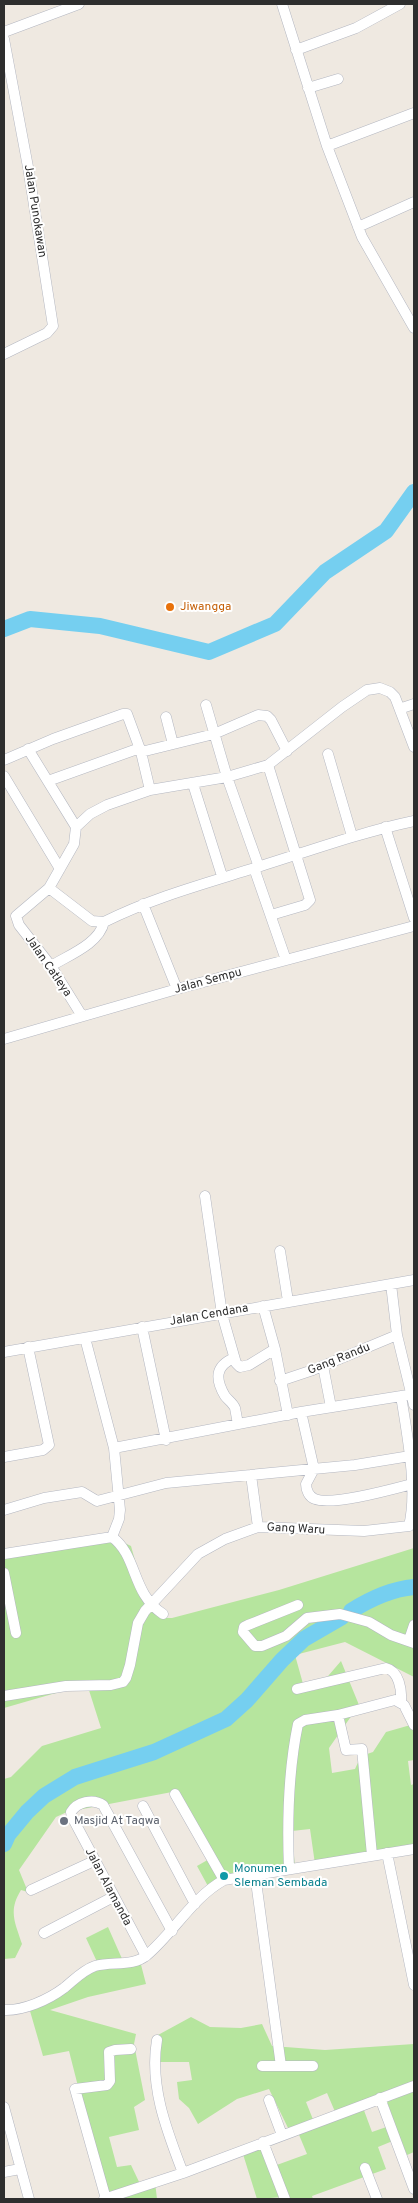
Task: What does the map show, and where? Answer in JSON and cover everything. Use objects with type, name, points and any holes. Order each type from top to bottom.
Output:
[{"type":"street","points":[[4,32],[79,4]]},
{"type":"street","points":[[282,4],[327,146],[362,237],[414,328]]},
{"type":"street","points":[[296,50],[356,28],[400,4]]},
{"type":"street","name":"Jalan Punokawan","points":[[4,39],[28,167],[54,326],[47,333],[4,354]]},
{"type":"street","points":[[308,88],[338,79]]},
{"type":"street","points":[[327,146],[414,113]]},
{"type":"street","points":[[358,226],[414,202]]},
{"type":"street","points":[[76,827],[90,814],[107,805],[150,790],[227,777],[268,765],[342,707],[367,690],[380,688],[396,697],[414,747]]},
{"type":"street","points":[[401,711],[402,708],[414,704]]},
{"type":"street","points":[[206,705],[214,734],[226,759],[227,777],[286,960]]},
{"type":"street","points":[[4,760],[28,749],[127,714],[140,750],[150,790]]},
{"type":"street","points":[[48,782],[140,750],[214,734],[258,715],[267,716],[287,751]]},
{"type":"street","points":[[166,717],[173,744]]},
{"type":"street","points":[[28,749],[76,827],[74,844],[49,888],[92,921],[104,922],[143,904],[222,876],[352,836],[414,821]]},
{"type":"street","points":[[328,754],[352,836]]},
{"type":"street","points":[[268,765],[309,897],[308,904],[271,915]]},
{"type":"street","points":[[4,776],[60,869]]},
{"type":"street","points":[[193,784],[222,876]]},
{"type":"street","points":[[385,827],[414,918]]},
{"type":"street","name":"Jalan Catleya","points":[[49,888],[16,916],[19,925],[51,966],[82,1016]]},
{"type":"street","points":[[143,904],[177,989]]},
{"type":"street","points":[[51,966],[100,934],[104,922]]},
{"type":"street","name":"Jalan Sempu","points":[[4,1039],[177,989],[414,926]]},
{"type":"street","points":[[204,1196],[222,1314],[234,1358],[240,1367],[275,1349]]},
{"type":"street","points":[[280,1251],[288,1301]]},
{"type":"street","name":"Jalan Cendana","points":[[4,1352],[414,1280]]},
{"type":"street","points":[[391,1284],[397,1335],[408,1395],[414,1503]]},
{"type":"street","points":[[263,1306],[275,1349],[288,1415]]},
{"type":"street","points":[[142,1327],[166,1440]]},
{"type":"street","name":"Gang Randu","points":[[280,1381],[323,1366],[397,1335]]},
{"type":"street","points":[[85,1338],[114,1448],[119,1519],[112,1537]]},
{"type":"street","points":[[4,1457],[43,1450],[49,1445],[28,1348]]},
{"type":"street","points":[[234,1358],[222,1364],[217,1372],[217,1376],[224,1393],[234,1406],[238,1424]]},
{"type":"street","points":[[323,1366],[332,1407]]},
{"type":"street","points":[[408,1395],[414,1405]]},
{"type":"street","points":[[114,1448],[166,1440],[301,1412],[408,1395]]},
{"type":"street","points":[[301,1412],[314,1468],[307,1478],[306,1488],[308,1494],[318,1500],[344,1499],[412,1484]]},
{"type":"street","points":[[4,1510],[44,1498],[74,1492],[85,1492],[93,1501],[97,1501],[166,1483],[355,1465],[410,1456]]},
{"type":"street","points":[[251,1475],[258,1527]]},
{"type":"street","name":"Gang Waru","points":[[4,1696],[66,1686],[118,1684],[126,1678],[138,1623],[145,1611],[198,1554],[225,1539],[258,1527],[364,1531],[409,1526],[414,1503]]},
{"type":"street","points":[[4,1554],[112,1537]]},
{"type":"street","points":[[112,1537],[123,1548],[144,1597],[150,1605],[163,1614]]},
{"type":"street","points":[[4,1572],[16,1632]]},
{"type":"street","points":[[298,1605],[248,1625],[244,1627],[243,1632],[255,1646],[262,1646],[286,1636],[307,1618],[340,1614],[369,1622],[391,1635],[412,1641],[414,1625]]},
{"type":"street","points":[[297,1689],[386,1668],[393,1671],[398,1681],[401,1702],[414,1725]]},
{"type":"street","points":[[289,1869],[287,1825],[291,1760],[298,1724],[305,1720],[338,1715],[390,1700],[401,1702]]},
{"type":"street","points":[[338,1715],[346,1750],[362,1749],[372,1855]]},
{"type":"street","points":[[176,1794],[224,1880]]},
{"type":"street","name":"Jalan Alamanda","points":[[146,1956],[94,1861],[72,1817],[71,1810],[82,1803],[96,1801],[103,1805],[172,1931]]},
{"type":"street","points":[[143,1806],[195,1904]]},
{"type":"street","points":[[4,2010],[18,2009],[47,1998],[94,1967],[132,1962],[146,1956],[172,1931],[195,1904],[224,1880],[414,1849]]},
{"type":"street","points":[[387,1853],[414,1985]]},
{"type":"street","points":[[31,1890],[94,1861]]},
{"type":"street","points":[[254,1874],[281,2066]]},
{"type":"street","points":[[44,1933],[113,1897]]},
{"type":"street","points":[[157,2040],[155,2057],[162,2111],[183,2173]]},
{"type":"street","points":[[131,2049],[112,2050],[109,2052],[110,2081],[107,2085],[75,2088],[105,2199],[183,2173],[414,2086]]},
{"type":"street","points":[[262,2066],[313,2066]]},
{"type":"street","points":[[380,2098],[414,2189]]},
{"type":"street","points":[[269,2100],[282,2135]]},
{"type":"street","points":[[4,2107],[29,2199]]},
{"type":"street","points":[[264,2142],[285,2199]]},
{"type":"street","points":[[364,2168],[377,2199]]},
{"type":"street","points":[[4,2172],[20,2170]]},
{"type":"green space","points":[[112,1537],[131,1546],[147,1604],[163,1618],[172,1618],[279,1590],[414,1548],[414,1677],[345,1642],[295,1655],[305,1691],[316,1690],[341,1661],[359,1705],[329,1748],[332,1773],[355,1769],[361,1756],[373,1752],[386,1732],[414,1724],[414,1760],[408,1761],[411,1785],[414,1784],[414,1849],[315,1864],[310,1829],[292,1831],[295,1868],[209,1888],[197,1866],[211,1858],[172,1792],[67,1812],[56,1817],[19,1870],[28,1892],[21,1890],[17,1897],[14,1911],[15,1923],[22,1944],[15,1958],[4,1959],[4,1779],[11,1777],[42,1746],[101,1728],[87,1684],[4,1708],[4,1556]]},
{"type":"green space","points":[[108,1927],[123,1961],[139,1957],[146,1984],[88,1997],[50,2010],[136,2034],[134,2044],[145,2100],[134,2107],[139,2130],[109,2137],[117,2167],[131,2165],[141,2186],[155,2182],[157,2199],[96,2199],[106,2196],[69,2051],[43,2056],[28,2004],[98,1964],[86,1938]]},
{"type":"green space","points":[[191,2017],[210,2027],[241,2028],[262,2024],[272,2046],[325,2050],[414,2044],[414,2152],[407,2155],[400,2138],[378,2147],[386,2169],[312,2196],[313,2199],[284,2199],[283,2197],[257,2199],[242,2151],[264,2142],[274,2166],[307,2154],[297,2130],[290,2132],[269,2089],[237,2099],[198,2124],[189,2108],[179,2099],[177,2082],[192,2080],[189,2062],[159,2062],[158,2035]],"holes":[[[327,2093],[336,2114],[314,2122],[306,2102]],[[385,2096],[395,2124],[372,2132],[362,2105]]]},
{"type":"waterway","points":[[4,629],[30,619],[100,626],[209,652],[275,624],[325,572],[386,531],[414,492]]},
{"type":"waterway","points":[[351,1611],[381,1595],[414,1587]]},
{"type":"waterway","points":[[4,1844],[8,1835],[27,1812],[44,1796],[75,1777],[154,1752],[226,1719],[247,1700],[282,1660],[304,1639],[342,1617]]},
{"type":"place","name":"Jiwangga","points":[[170,607]]},
{"type":"place","name":"Masjid At Taqwa","points":[[64,1821]]},
{"type":"place","name":"Monumen Sleman Sembada","points":[[224,1876]]}]
